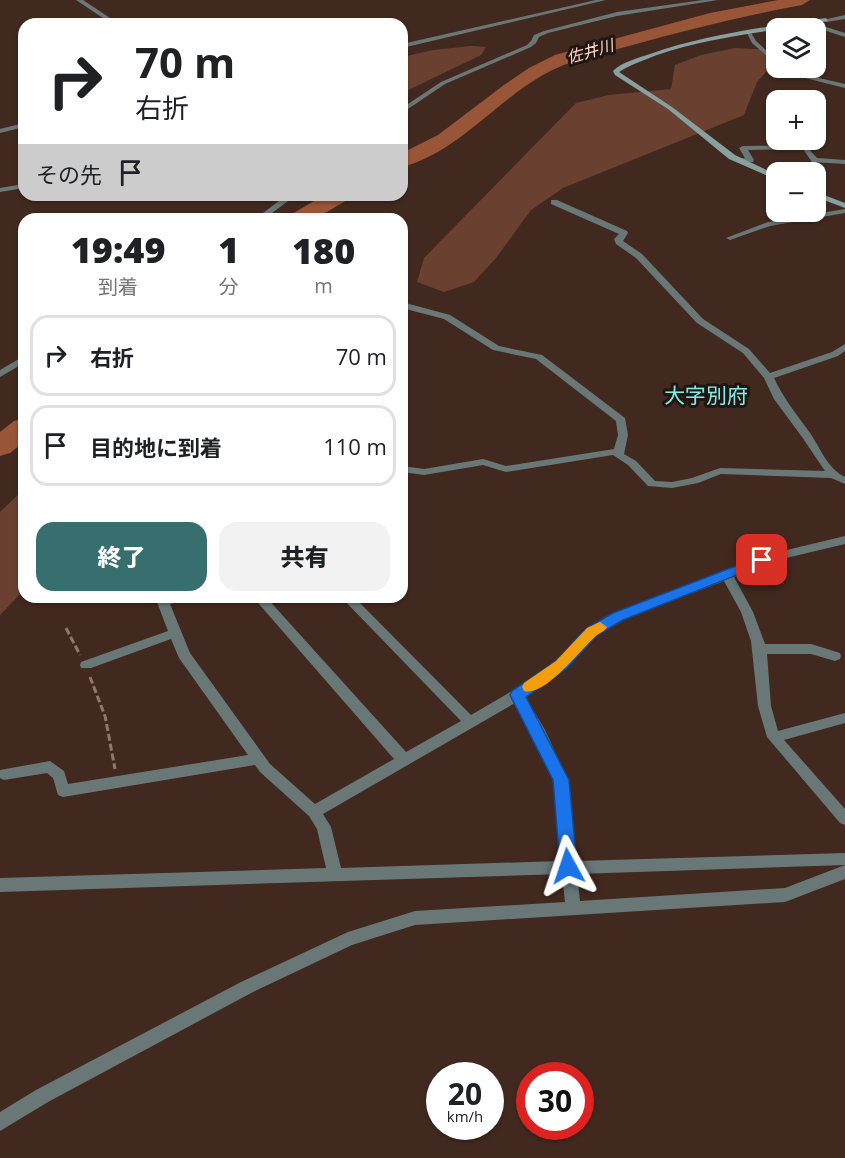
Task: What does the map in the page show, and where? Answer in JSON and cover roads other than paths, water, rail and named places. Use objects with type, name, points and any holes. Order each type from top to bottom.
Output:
[{"type":"street","points":[[78,0],[106,18]]},
{"type":"street","points":[[408,45],[603,0]]},
{"type":"street","points":[[408,107],[443,83],[529,46],[534,42],[536,36],[546,32],[617,14],[715,0]]},
{"type":"street","points":[[826,20],[845,17]]},
{"type":"street","points":[[826,28],[845,34]]},
{"type":"street","points":[[766,29],[654,54],[616,70],[617,74],[670,108],[738,160],[766,173]]},
{"type":"street","points":[[748,32],[754,42],[766,53]]},
{"type":"street","points":[[812,78],[845,86]]},
{"type":"street","points":[[0,131],[18,126]]},
{"type":"street","points":[[738,160],[750,160],[743,148],[805,147],[815,160],[845,162]]},
{"type":"street","points":[[0,190],[18,187]]},
{"type":"street","points":[[826,198],[845,206]]},
{"type":"street","points":[[268,213],[284,201]]},
{"type":"street","points":[[554,202],[624,233],[618,238],[619,243],[639,256],[700,321],[747,351],[768,377],[779,399],[833,474],[845,481]]},
{"type":"street","points":[[730,237],[768,224],[845,211]]},
{"type":"street","points":[[408,307],[447,317],[496,348],[539,357],[621,420],[623,435],[618,455],[632,463],[652,484],[672,485],[694,481],[720,471],[833,474]]},
{"type":"street","points":[[768,377],[835,354],[845,347]]},
{"type":"street","points":[[0,374],[18,363]]},
{"type":"street","points":[[408,470],[424,472],[483,462],[506,469],[619,451]]},
{"type":"street","points":[[314,812],[518,695],[562,664],[592,632],[618,617],[762,560],[845,540]]},
{"type":"street","points":[[727,575],[748,611],[760,650],[768,726],[774,737],[845,819]]},
{"type":"street","points":[[164,603],[184,654],[258,759],[314,812],[324,827],[335,874]]},
{"type":"street","points":[[264,603],[404,760]]},
{"type":"street","points":[[353,603],[470,722]]},
{"type":"street","points":[[86,665],[175,633]]},
{"type":"street","points":[[760,650],[810,649],[835,656]]},
{"type":"street","points":[[518,695],[561,780],[573,908]]},
{"type":"street","points":[[774,737],[845,718]]},
{"type":"street","points":[[4,774],[50,766],[59,775],[63,791],[258,759]]},
{"type":"street","points":[[0,885],[568,866],[845,860]]},
{"type":"street","points":[[0,1122],[42,1096],[237,992],[348,939],[415,918],[785,895],[845,872]]},
{"type":"waterway","name":"佐井川","points":[[408,158],[445,139],[510,89],[535,72],[561,59],[710,18],[802,0]]},
{"type":"waterway","name":"佐井川","points":[[310,213],[329,201]]},
{"type":"waterway","name":"佐井川","points":[[0,447],[18,432]]},
{"type":"district","name":"大字別府","points":[[706,395]]}]
